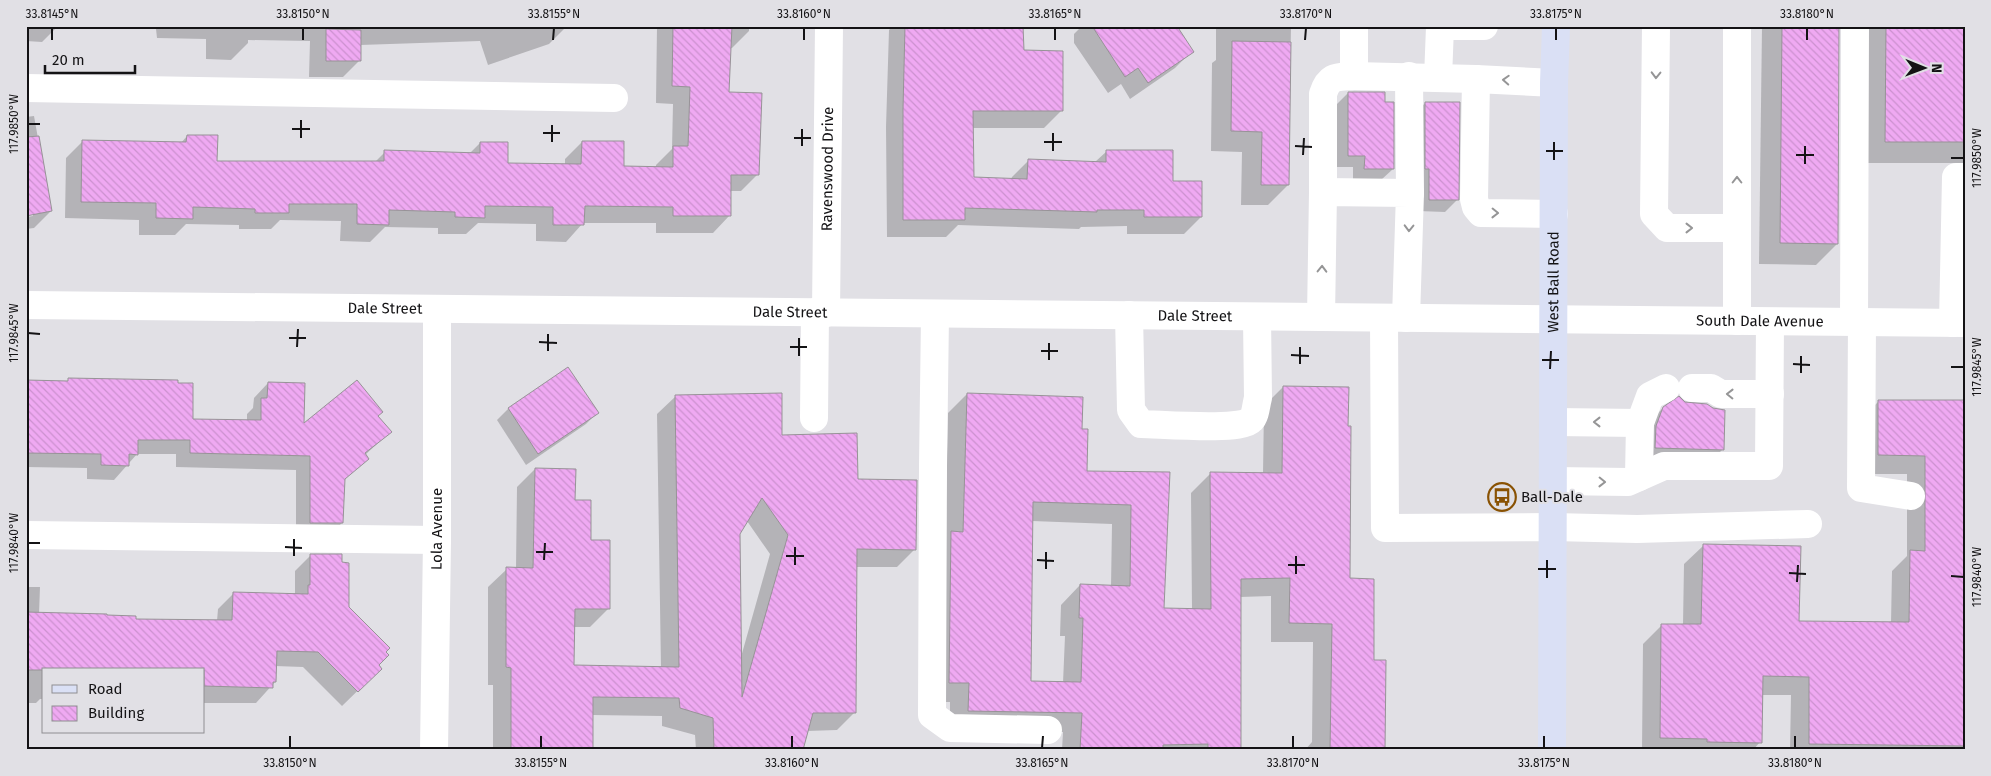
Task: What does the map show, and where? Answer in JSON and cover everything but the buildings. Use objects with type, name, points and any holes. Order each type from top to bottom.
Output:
[{"type":"main road","name":"West Ball Road","points":[[1552,750],[1554,83],[1556,26]]},
{"type":"street","name":"Ravenswood Drive","points":[[814,418],[821,312],[830,26]]},
{"type":"street","points":[[1354,26],[1354,76]]},
{"type":"street","points":[[1438,78],[1440,26],[1484,26]]},
{"type":"street","points":[[1656,26],[1654,214],[1667,228],[1737,228]]},
{"type":"street","points":[[1737,26],[1737,321]]},
{"type":"street","points":[[1855,26],[1861,488],[1911,496]]},
{"type":"street","points":[[1321,318],[1323,94],[1326,83],[1333,78],[1354,76],[1409,76],[1554,83]]},
{"type":"street","points":[[1409,76],[1410,193],[1395,318],[1385,528],[1638,529],[1808,524]]},
{"type":"street","points":[[1476,79],[1476,207],[1482,213],[1554,214]]},
{"type":"street","points":[[26,88],[614,98]]},
{"type":"street","points":[[1959,323],[1960,177]]},
{"type":"street","points":[[1323,192],[1410,193]]},
{"type":"street","name":"Dale Street","points":[[26,305],[1554,319]]},
{"type":"street","name":"Lola Avenue","points":[[434,750],[437,540],[437,309]]},
{"type":"street","points":[[935,314],[932,475],[932,715],[950,728],[1048,730]]},
{"type":"street","points":[[1129,315],[1131,410],[1141,424],[1228,426],[1245,424],[1251,420],[1258,398],[1257,317]]},
{"type":"street","name":"South Dale Avenue","points":[[1554,319],[1959,323]]},
{"type":"street","points":[[1554,481],[1628,482],[1664,466],[1769,466],[1770,322]]},
{"type":"street","points":[[1639,477],[1640,423],[1650,396],[1679,388],[1711,388],[1721,394],[1770,394]]},
{"type":"street","points":[[1554,422],[1640,423]]},
{"type":"street","points":[[26,535],[437,540]]},
{"type":"place","name":"Ball-Dale","points":[[1502,497]]}]
